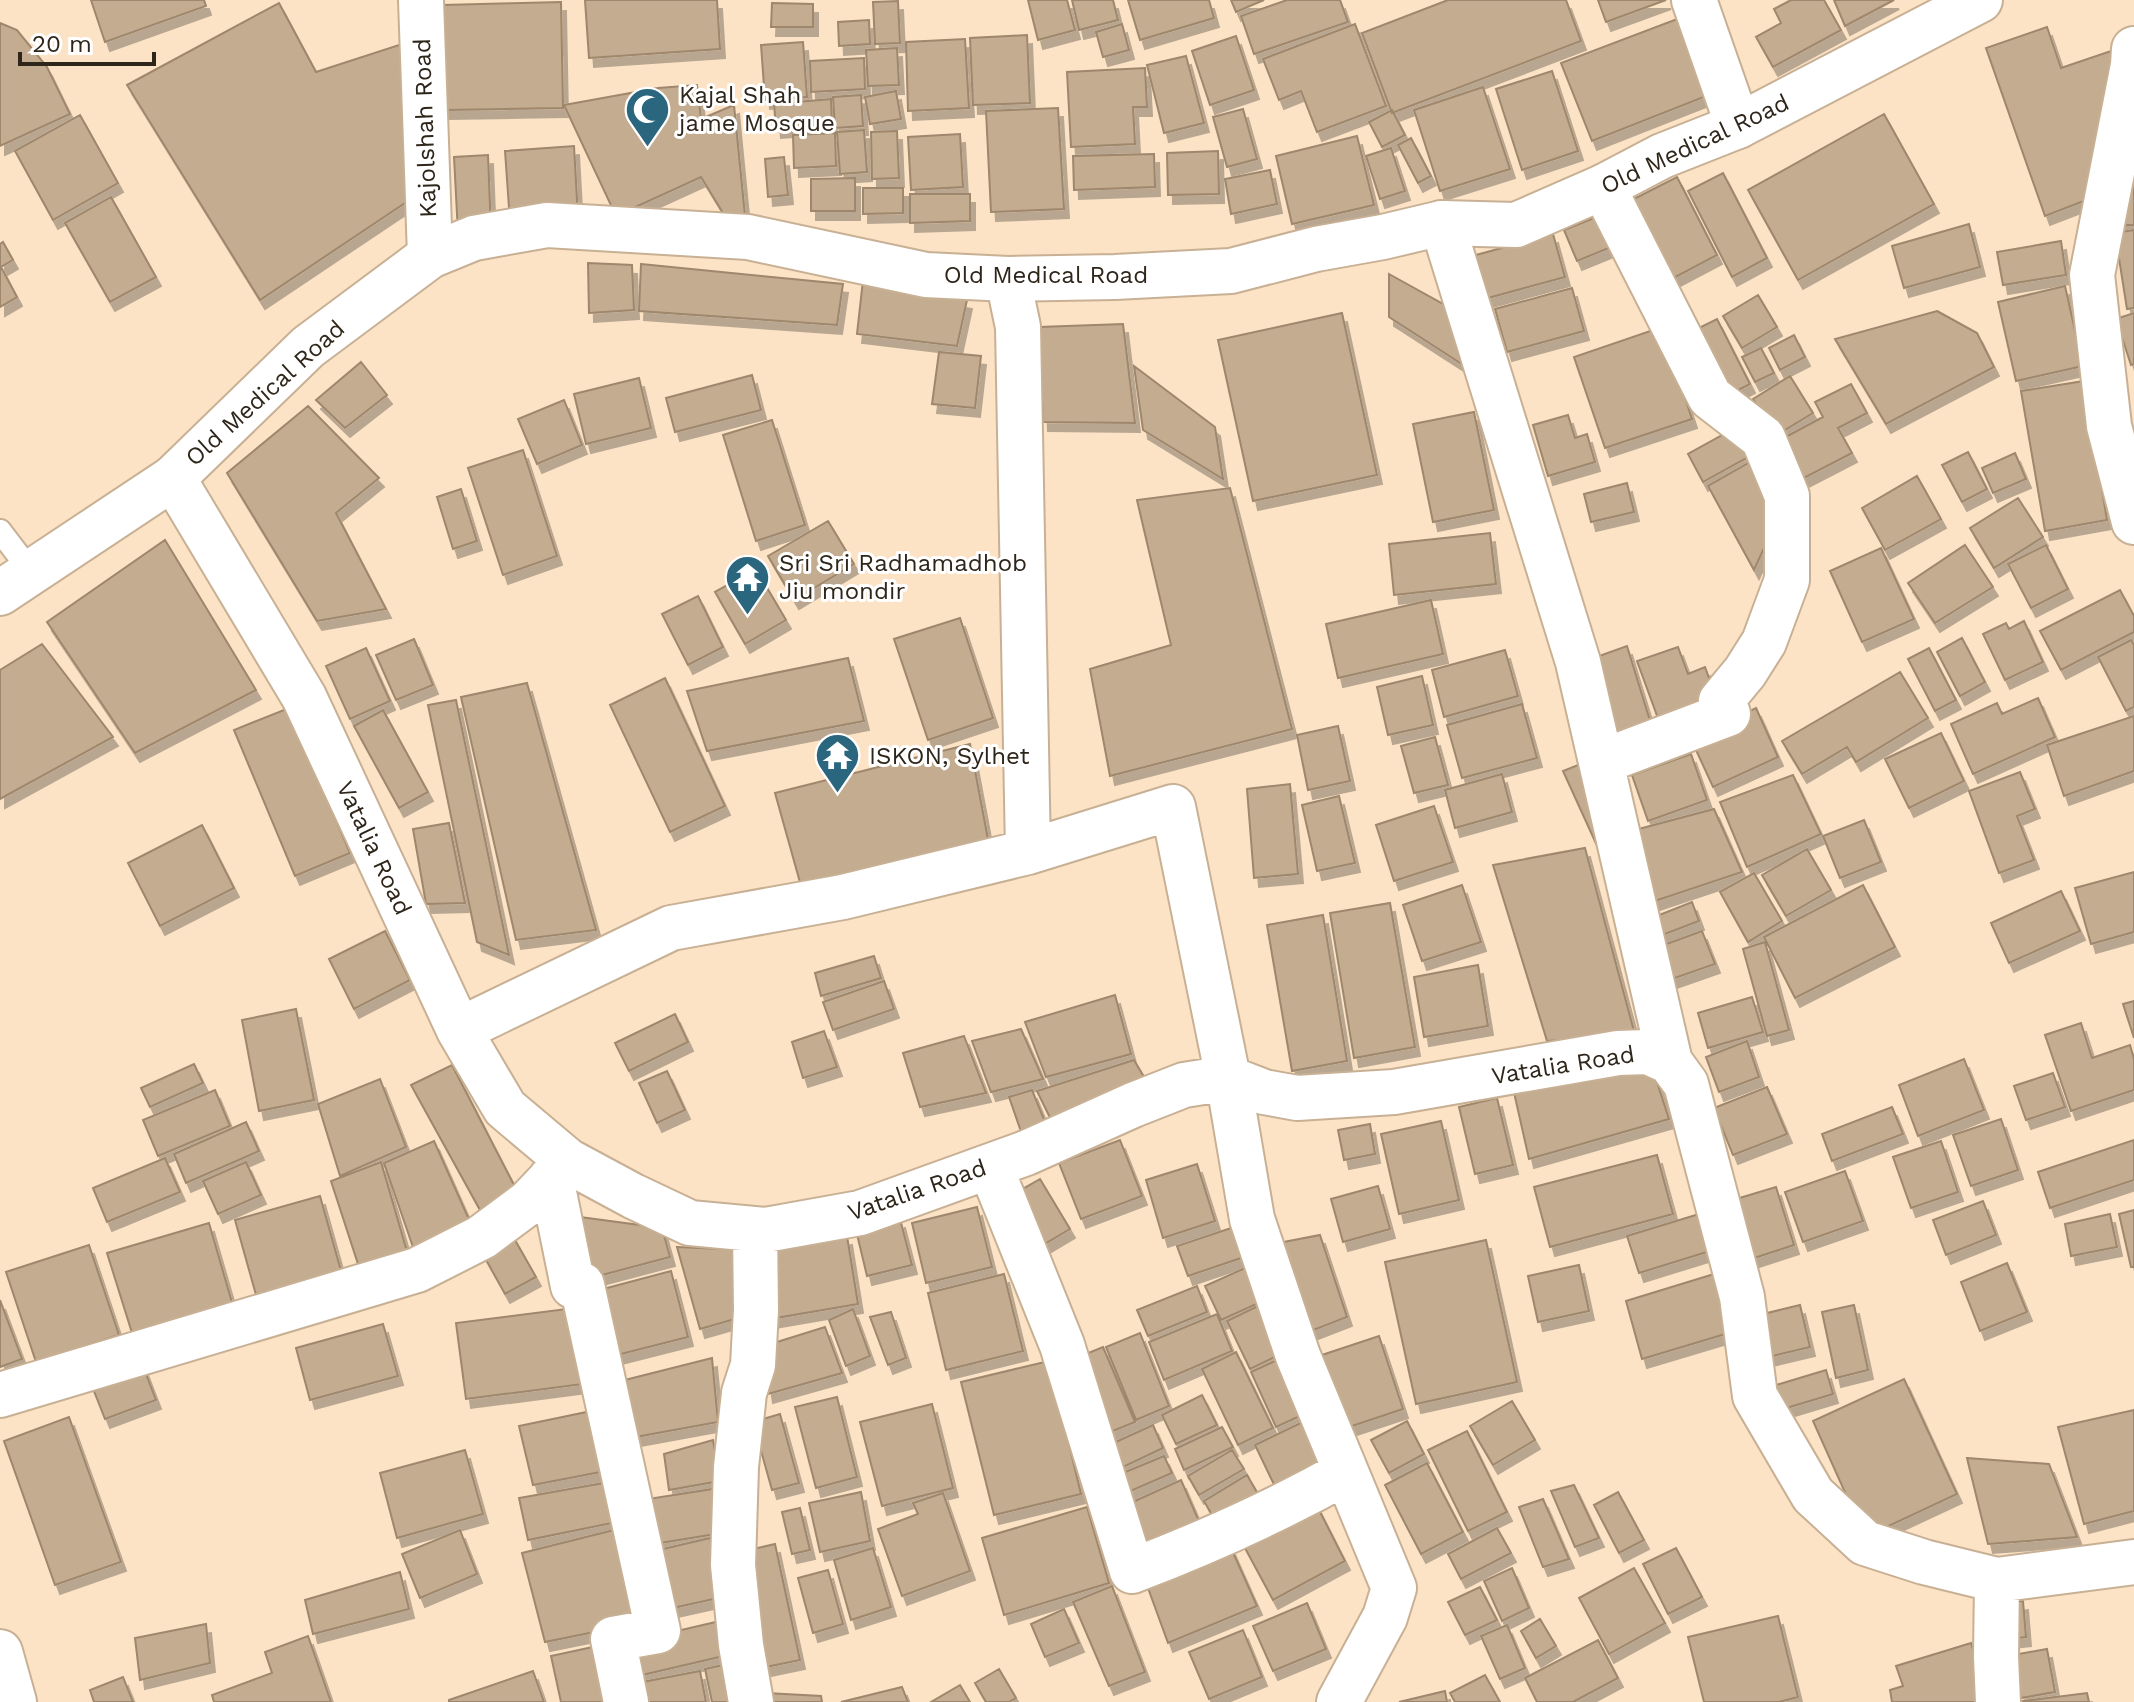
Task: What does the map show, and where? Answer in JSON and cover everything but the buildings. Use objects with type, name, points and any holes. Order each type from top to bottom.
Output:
[{"type":"street","name":"Kajolshah Road","points":[[421,0],[430,256]]},
{"type":"street","points":[[1694,0],[1738,126]]},
{"type":"street","name":"Old Medical Road","points":[[16,583],[173,478],[308,347],[430,256],[474,238],[547,225],[748,237],[926,275],[1008,279],[1231,271],[1316,249],[1442,223],[1516,225],[1603,187],[1662,156],[1738,126],[1980,0]]},
{"type":"street","points":[[2134,49],[2092,275],[2109,426],[2134,522]]},
{"type":"street","points":[[1601,762],[1728,714],[1721,701],[1764,642],[1787,580],[1787,496],[1763,438],[1710,397],[1603,187]]},
{"type":"street","points":[[1442,223],[1578,662],[1670,1062],[1686,1084],[1695,1112],[1742,1297],[1755,1396],[1813,1495],[1865,1543],[1997,1580],[2134,1562]]},
{"type":"street","points":[[1008,279],[1018,327],[1028,852]]},
{"type":"street","name":"Vatalia Road","points":[[173,478],[304,697],[459,1030],[505,1108],[559,1170],[633,1196],[690,1223],[765,1230],[860,1213],[1026,1153],[1184,1085],[1228,1078],[1264,1092],[1297,1098],[1394,1092],[1618,1053],[1648,1052],[1670,1062]]},
{"type":"street","points":[[459,1030],[671,928],[843,897],[1028,852],[1173,807],[1228,1078],[1252,1219],[1298,1356],[1394,1588],[1385,1617],[1339,1702]]},
{"type":"street","points":[[990,1166],[1062,1345],[1132,1571],[1204,1544],[1290,1504],[1346,1472]]},
{"type":"street","points":[[0,1395],[417,1270],[482,1237],[529,1202],[559,1170]]},
{"type":"street","points":[[559,1170],[573,1286],[582,1285],[658,1631],[613,1639],[626,1702]]},
{"type":"street","points":[[751,1702],[741,1645],[733,1565],[736,1467],[744,1393],[754,1351],[755,1229]]},
{"type":"street","points":[[1997,1580],[1998,1702]]},
{"type":"street","points":[[0,1652],[14,1702]]},
{"type":"lane","points":[[0,531],[16,583]]},
{"type":"place","name":"Kajal Shah jame Mosque","points":[[648,148]]},
{"type":"place","name":"Sri Sri Radhamadhob Jiu mondir","points":[[748,616]]},
{"type":"place","name":"ISKON, Sylhet","points":[[838,795]]}]
